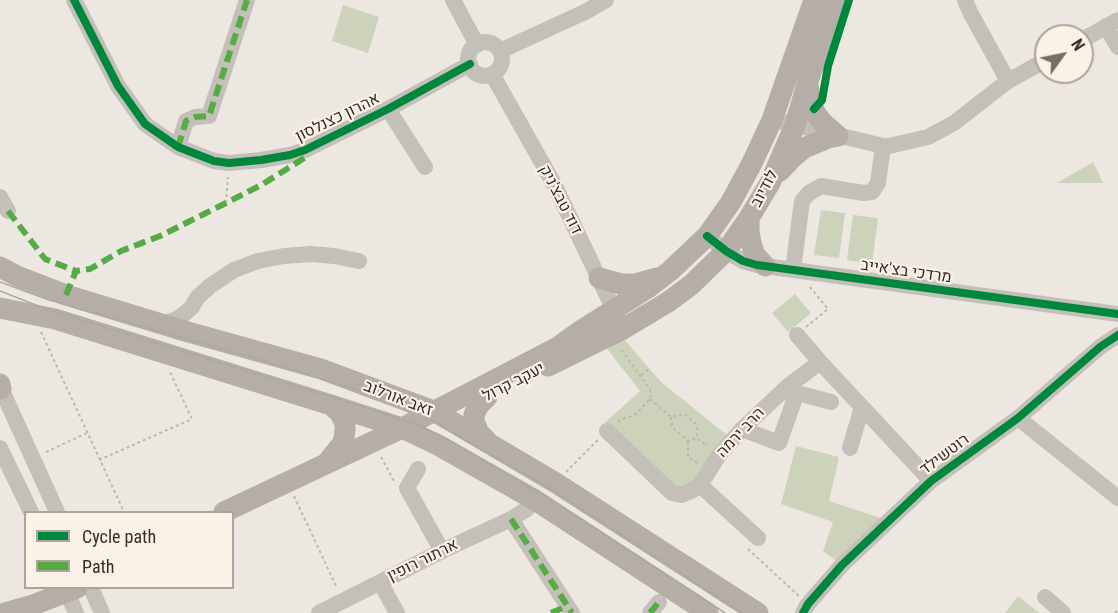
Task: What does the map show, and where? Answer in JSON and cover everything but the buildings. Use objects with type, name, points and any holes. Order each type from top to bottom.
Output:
[{"type":"main road","name":"לודיוב","points":[[613,310],[670,271],[706,236],[731,202],[772,120],[814,0]]},
{"type":"main road","name":"לודיוב","points":[[617,332],[668,302],[691,285],[726,251],[748,218],[770,183],[795,125],[836,0]]},
{"type":"main road","points":[[808,81],[809,93],[816,114],[838,136]]},
{"type":"main road","points":[[770,183],[804,148],[838,136]]},
{"type":"main road","points":[[748,218],[755,255],[765,266]]},
{"type":"main road","name":"זאב אורלוב","points":[[0,267],[66,295],[321,369],[440,414],[555,483],[758,613]]},
{"type":"main road","points":[[598,278],[621,284],[635,284],[651,280],[670,271]]},
{"type":"main road","name":"זאב אורלוב","points":[[0,308],[55,319],[402,428],[438,445],[535,500],[708,613]]},
{"type":"main road","name":"יעקב קרול","points":[[228,511],[402,428],[420,426],[558,347],[613,310]]},
{"type":"main road","points":[[0,321],[11,315],[27,313]]},
{"type":"main road","name":"יעקב קרול","points":[[440,414],[487,397],[617,332]]},
{"type":"main road","points":[[487,397],[478,406],[474,421],[479,433],[494,447]]},
{"type":"main road","points":[[326,464],[335,455],[344,439],[345,423],[340,413],[331,405]]},
{"type":"main road","points":[[5,612],[33,605],[54,589]]},
{"type":"main road","points":[[5,612],[54,589]]},
{"type":"street","name":"אהרון כצנלסון","points":[[74,0],[118,86],[145,124],[178,147],[214,161],[229,163],[290,155],[388,109],[470,64]]},
{"type":"street","points":[[178,147],[186,121],[195,117],[209,116],[247,0]]},
{"type":"street","points":[[453,0],[477,45]]},
{"type":"street","points":[[500,51],[606,0]]},
{"type":"street","points":[[965,0],[1008,81]]},
{"type":"street","points":[[1094,33],[1112,23],[1118,47]]},
{"type":"street","points":[[483,42],[495,45],[500,51],[502,60],[500,68],[492,74],[481,75],[470,64],[470,53],[483,42]]},
{"type":"street","points":[[772,120],[889,146],[928,136],[954,123],[1008,81],[1034,67]]},
{"type":"street","name":"דוד טבצ'ניק","points":[[492,74],[554,184],[613,310],[617,332]]},
{"type":"street","points":[[388,109],[425,167]]},
{"type":"street","points":[[795,271],[802,201],[809,193],[821,186],[864,194],[872,192],[878,183],[883,146]]},
{"type":"street","name":"מרדכי בצ'אייב","points":[[706,236],[743,261],[765,266],[1115,312]]},
{"type":"street","points":[[162,324],[183,315],[192,307],[197,298],[234,270],[258,261],[311,254],[359,261]]},
{"type":"street","points":[[192,307],[196,322],[209,338]]},
{"type":"street","points":[[1115,312],[1116,336]]},
{"type":"street","points":[[797,335],[931,481]]},
{"type":"street","name":"רוטשילד","points":[[806,609],[851,557],[931,481],[1018,418],[1100,347],[1116,336]]},
{"type":"street","name":"הרב ירמה","points":[[704,478],[719,455],[742,429],[791,393],[820,362]]},
{"type":"street","points":[[0,387],[56,511]]},
{"type":"street","points":[[742,429],[779,443],[791,393],[831,402]]},
{"type":"street","points":[[850,448],[862,407]]},
{"type":"street","points":[[1018,418],[1118,498]]},
{"type":"street","points":[[607,431],[672,493],[681,495],[693,490],[704,478],[757,537]]},
{"type":"street","points":[[0,448],[30,511]]},
{"type":"street","points":[[418,469],[407,488],[442,551]]},
{"type":"street","name":"ארתור רופין","points":[[319,613],[527,509]]},
{"type":"street","points":[[511,519],[569,609],[551,613]]},
{"type":"street","points":[[380,582],[397,613]]},
{"type":"street","points":[[54,589],[76,613]]},
{"type":"street","points":[[91,589],[102,613]]},
{"type":"street","points":[[1045,597],[1063,613]]},
{"type":"path","points":[[226,203],[229,163]]},
{"type":"path","points":[[795,271],[828,309],[797,335]]},
{"type":"path","points":[[27,313],[123,511]]},
{"type":"path","points":[[555,483],[607,431],[620,420],[635,415],[650,399],[650,389],[617,332]]},
{"type":"path","points":[[99,460],[192,419],[160,352]]},
{"type":"path","points":[[641,375],[649,369]]},
{"type":"path","points":[[650,399],[671,417],[672,428],[688,441]]},
{"type":"path","points":[[671,417],[684,414],[697,425],[697,438]]},
{"type":"path","points":[[32,458],[87,433]]},
{"type":"path","points":[[688,441],[697,438]]},
{"type":"path","points":[[697,438],[719,455]]},
{"type":"path","points":[[373,441],[398,487],[407,488]]},
{"type":"path","points":[[688,441],[688,457],[704,478]]},
{"type":"path","points":[[287,482],[343,601]]},
{"type":"path","points":[[757,537],[745,547],[806,609]]},
{"type":"green space","points":[[343,5],[379,17],[368,53],[332,41]]},
{"type":"green space","points":[[1093,162],[1103,183],[1057,183]]},
{"type":"green space","points":[[821,210],[845,213],[839,258],[814,255]]},
{"type":"green space","points":[[853,215],[878,218],[872,264],[847,260]]},
{"type":"green space","points":[[795,294],[811,313],[788,332],[772,313]]},
{"type":"green space","points":[[619,331],[661,382],[732,439],[681,495],[602,425],[640,391],[601,341]]},
{"type":"green space","points":[[796,446],[839,457],[829,501],[890,521],[842,565],[823,551],[833,522],[781,504]]},
{"type":"green space","points":[[1018,596],[1039,613],[1005,613]]},
{"type":"tram line","points":[[0,282],[49,300],[254,358],[387,399],[420,414],[551,489],[742,613]]},
{"type":"tram line","points":[[0,291],[46,309],[420,426],[546,497],[725,613]]},
{"type":"marked path","points":[[178,147],[186,121],[195,117],[209,116],[247,0]]},
{"type":"marked path","points":[[66,295],[76,271],[90,269],[121,251],[160,236],[263,184],[309,155]]},
{"type":"marked path","points":[[8,211],[45,259],[76,271]]},
{"type":"marked path","points":[[511,519],[572,613]]},
{"type":"marked path","points":[[650,613],[659,602]]},
{"type":"marked path","points":[[551,613],[567,606]]},
{"type":"cycle path","points":[[74,0],[118,86],[145,124],[178,147],[214,161],[229,163],[261,160],[305,150],[388,109],[470,64]]},
{"type":"cycle path","points":[[814,109],[822,100],[828,66],[849,0]]},
{"type":"cycle path","points":[[707,236],[743,261],[757,265],[1118,314]]},
{"type":"cycle path","points":[[803,613],[842,565],[931,481],[1018,418],[1100,347],[1118,335]]}]
